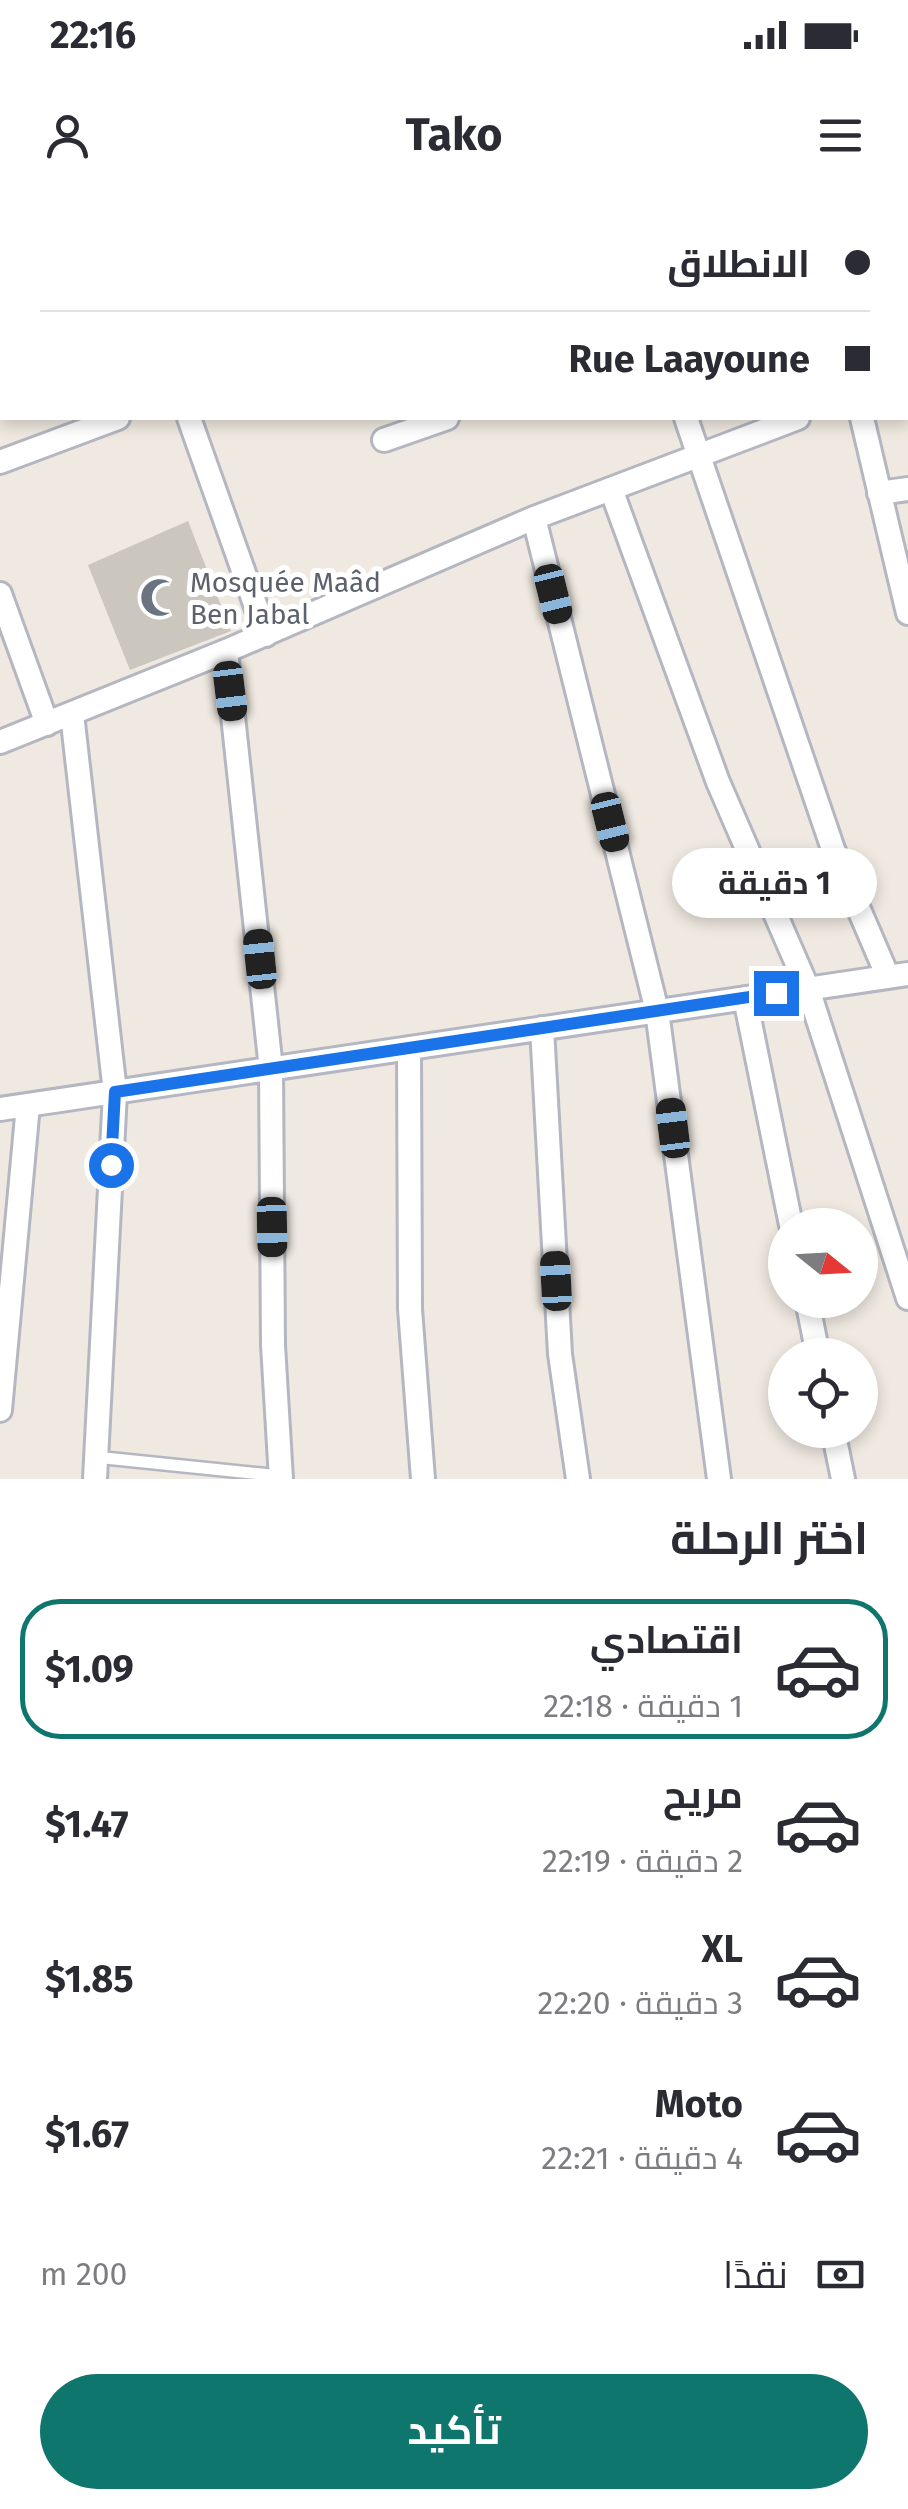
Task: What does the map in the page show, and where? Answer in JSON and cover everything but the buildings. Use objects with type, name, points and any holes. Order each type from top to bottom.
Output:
[{"type":"street","points":[[0,462],[113,420]]},
{"type":"street","points":[[190,420],[266,634]]},
{"type":"street","points":[[384,440],[441,420]]},
{"type":"street","points":[[0,1109],[898,976],[833,849],[687,420]]},
{"type":"street","points":[[0,742],[226,651],[534,518],[793,420]]},
{"type":"street","points":[[862,420],[908,613]]},
{"type":"street","points":[[611,489],[718,782],[808,988],[908,1298]]},
{"type":"street","points":[[879,493],[908,489]]},
{"type":"street","points":[[534,518],[658,1011],[719,1479]]},
{"type":"street","points":[[0,594],[4,620],[47,724]]},
{"type":"street","points":[[226,651],[271,1069],[273,1345],[281,1478]]},
{"type":"street","points":[[72,714],[115,1092],[95,1468]]},
{"type":"street","points":[[745,998],[788,1208]]},
{"type":"street","points":[[542,1028],[560,1354],[578,1479]]},
{"type":"street","points":[[409,1048],[410,1309],[423,1479]]},
{"type":"street","points":[[0,1410],[28,1105]]},
{"type":"street","points":[[837,1448],[844,1479]]},
{"type":"lane","points":[[95,1468],[281,1478]]},
{"type":"place","name":"Mosquée Maâd Ben Jabal","points":[[160,598]]},
{"type":"route","points":[[111,1165],[115,1092],[776,993]]}]
